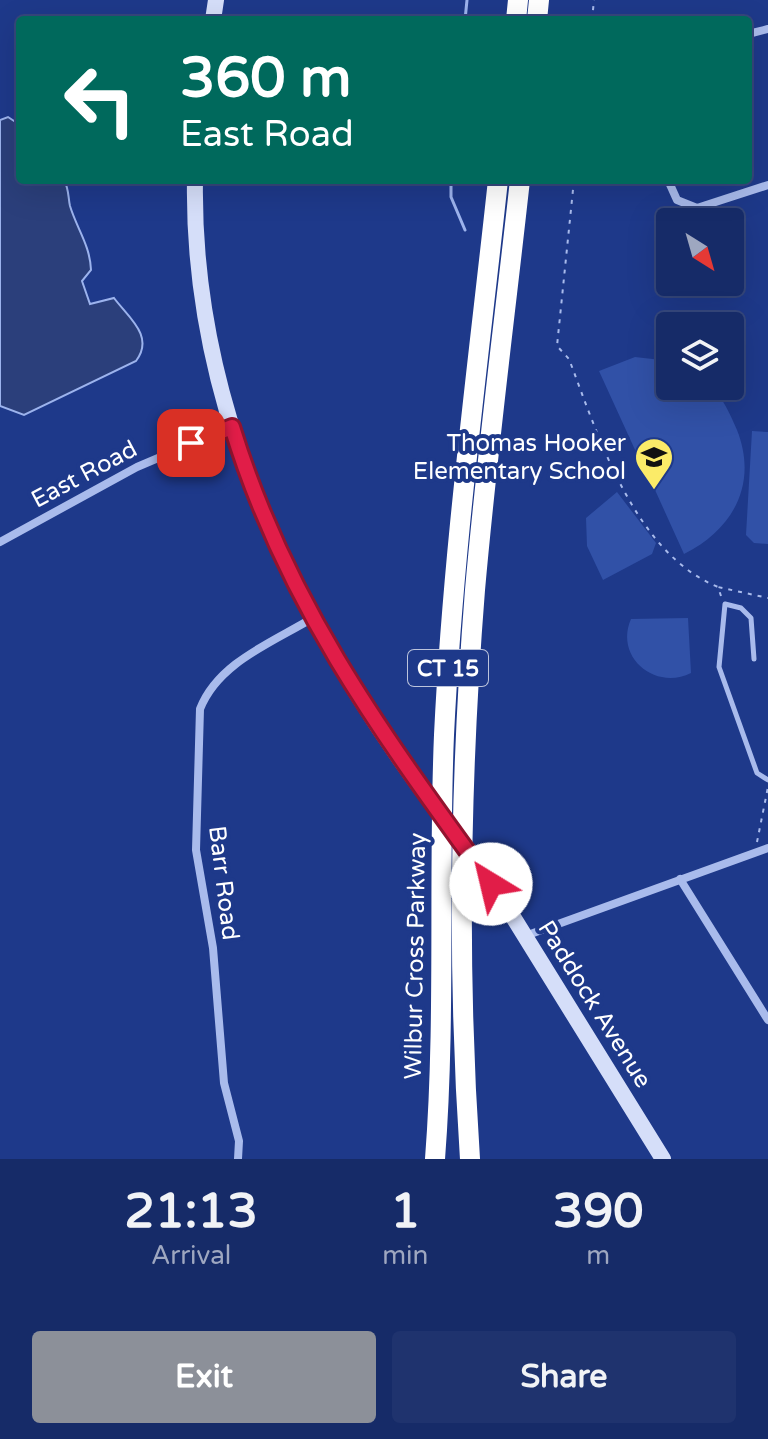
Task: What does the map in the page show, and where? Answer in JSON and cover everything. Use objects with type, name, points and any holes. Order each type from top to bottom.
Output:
[{"type":"highway","name":"Wilbur Cross Parkway","points":[[435,1159],[440,1074],[446,705],[457,559],[498,184]]},
{"type":"highway","name":"Wilbur Cross Parkway","points":[[470,1159],[462,976],[464,765],[478,559],[520,184]]},
{"type":"main road","name":"Paddock Avenue","points":[[195,184],[204,300],[232,427],[267,521],[311,619],[368,714],[525,936],[663,1159]]},
{"type":"street","points":[[670,184],[677,200],[697,208],[768,185]]},
{"type":"street","name":"East Road","points":[[0,542],[137,467],[232,427]]},
{"type":"street","name":"Barr Road","points":[[238,1159],[239,1141],[224,1083],[213,948],[196,850],[200,709],[208,688],[228,669],[311,619]]},
{"type":"street","points":[[525,936],[768,848]]},
{"type":"street","points":[[680,879],[768,1020]]},
{"type":"lane","points":[[754,659],[751,618],[741,608],[725,604],[719,667],[757,773],[768,783]]},
{"type":"path","points":[[574,184],[557,346],[569,359],[627,497],[677,559],[718,587],[768,598]]},
{"type":"path","points":[[718,587],[725,604]]},
{"type":"path","points":[[757,842],[768,783]]},
{"type":"shaded area","points":[[8,117],[16,122],[16,184],[66,184],[70,206],[90,261],[91,270],[82,281],[90,304],[114,298],[137,327],[143,343],[136,361],[24,415],[0,406],[0,120]]},
{"type":"shaded area","points":[[635,357],[656,359],[656,400],[722,400],[729,412],[743,450],[743,486],[728,518],[716,532],[684,554],[646,470],[651,457],[636,452],[599,371]]},
{"type":"shaded area","points":[[752,431],[768,432],[768,544],[754,543],[746,535]]},
{"type":"shaded area","points":[[617,492],[656,543],[652,554],[603,580],[587,546],[586,518]]},
{"type":"shaded area","points":[[688,618],[691,673],[664,678],[652,674],[633,658],[627,633],[631,619]]},
{"type":"waterway","points":[[465,16],[467,0]]},
{"type":"waterway","points":[[451,184],[451,197],[465,230]]},
{"type":"place","name":"Thomas Hooker Elementary School","points":[[654,491]]},
{"type":"route","points":[[191,443],[232,427],[278,548],[322,638],[396,755],[491,884]]}]
